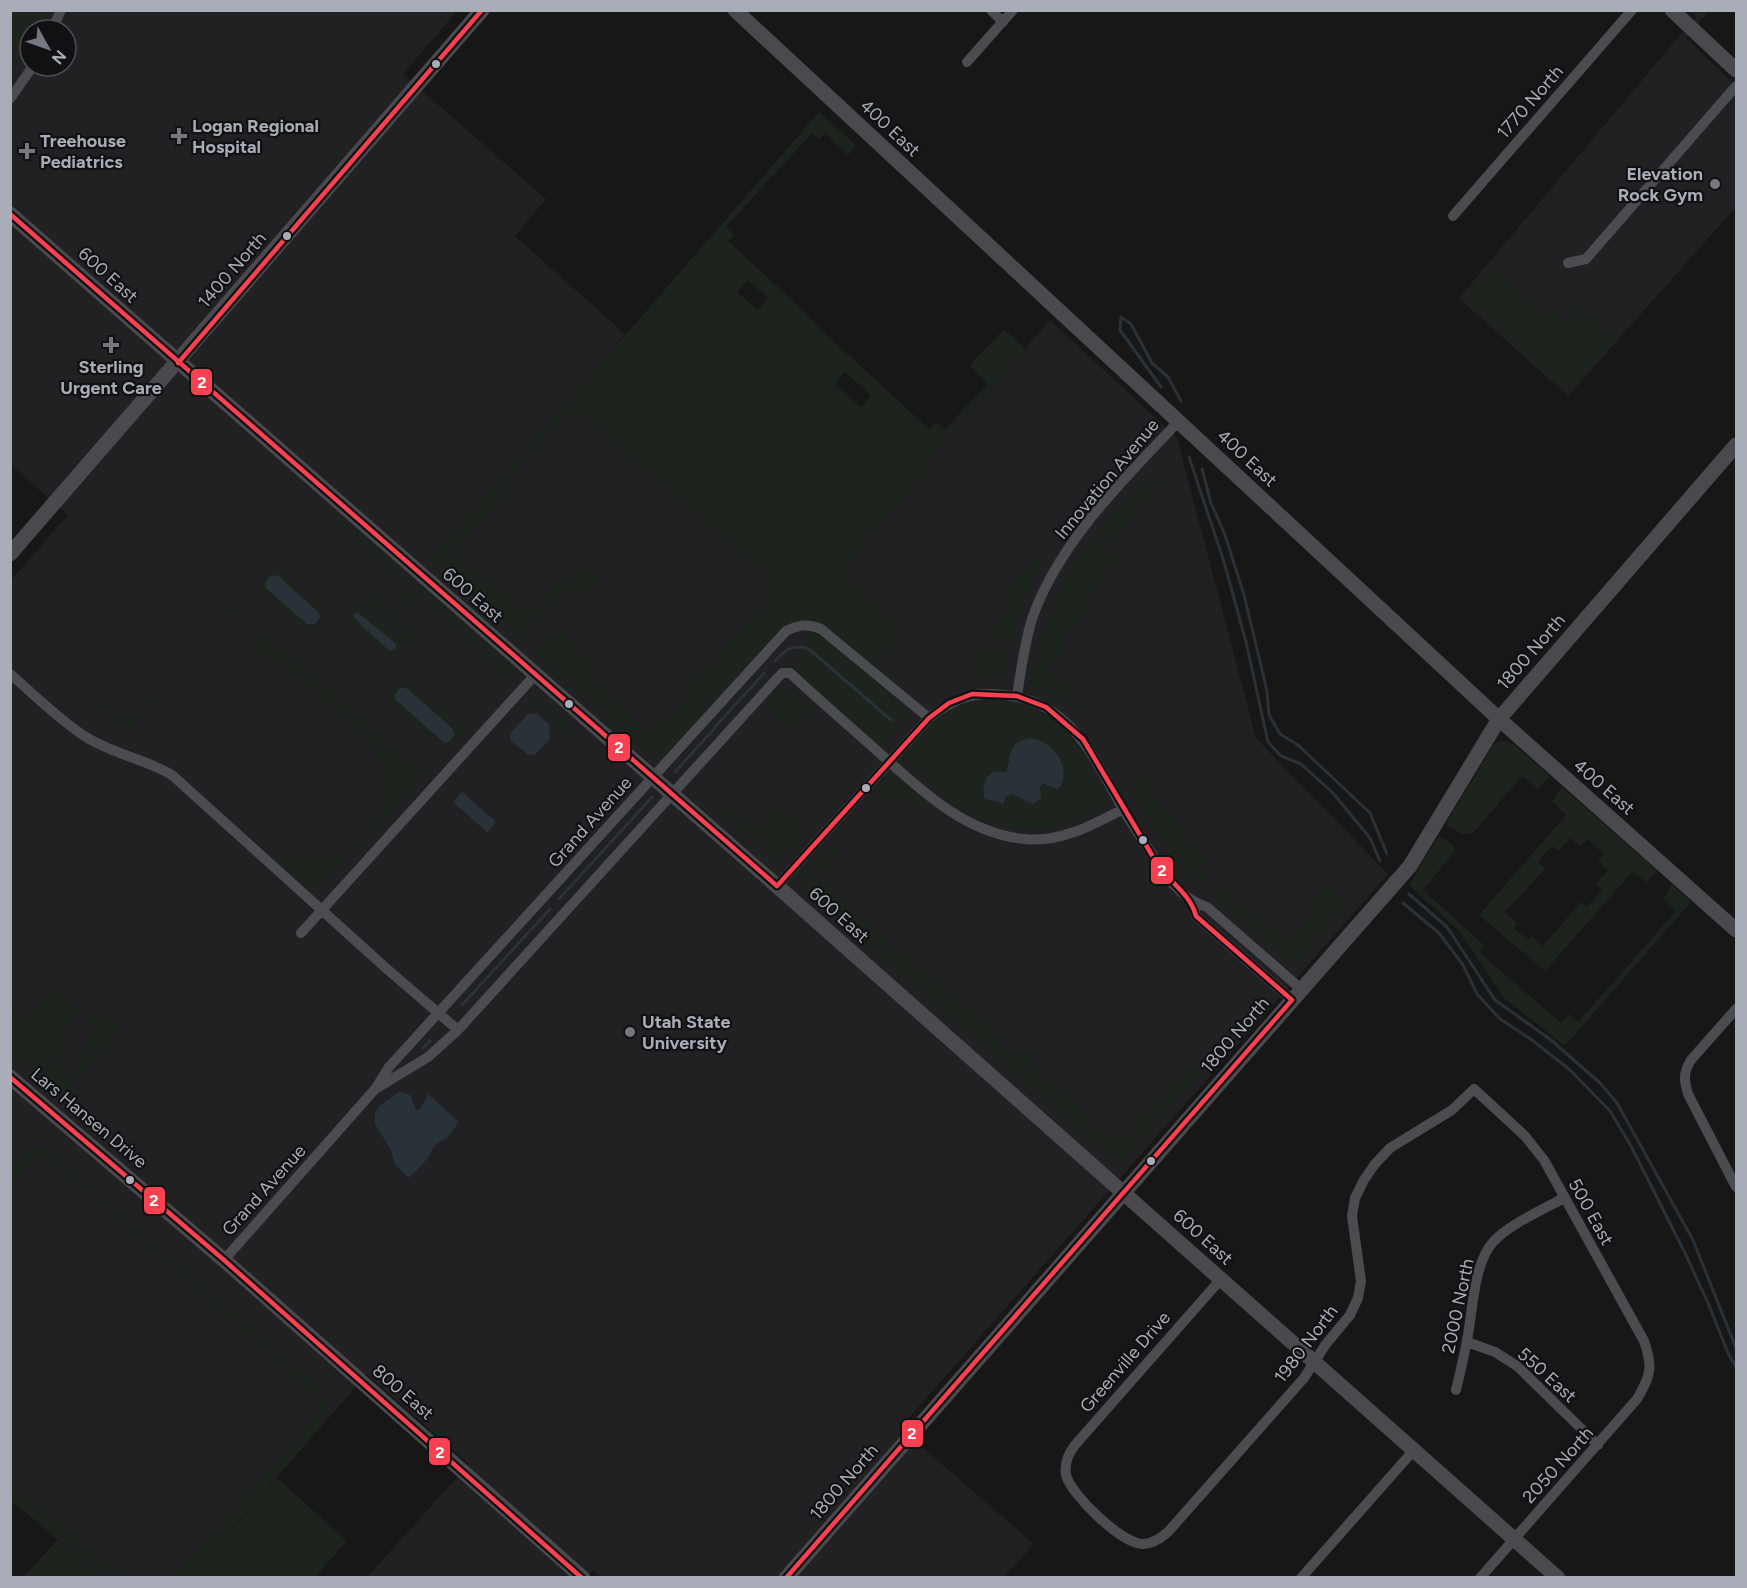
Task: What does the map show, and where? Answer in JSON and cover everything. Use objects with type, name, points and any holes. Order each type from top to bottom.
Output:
[{"type":"street","name":"1400 North","points":[[10,554],[482,10]]},
{"type":"street","name":"400 East","points":[[735,10],[1499,719],[1737,930]]},
{"type":"street","points":[[990,10],[1003,22]]},
{"type":"street","points":[[967,62],[1013,10]]},
{"type":"street","name":"1770 North","points":[[1453,216],[1632,10]]},
{"type":"street","points":[[1672,10],[1737,70]]},
{"type":"street","points":[[10,99],[25,78]]},
{"type":"street","points":[[1568,263],[1586,259],[1737,86]]},
{"type":"street","name":"600 East","points":[[10,214],[777,886],[1558,1578]]},
{"type":"street","name":"Innovation Avenue","points":[[1017,696],[1023,651],[1032,620],[1057,566],[1084,525],[1178,422]]},
{"type":"street","name":"1800 North","points":[[786,1578],[1410,866],[1499,719],[1737,445]]},
{"type":"street","name":"Grand Avenue","points":[[224,1260],[376,1089],[389,1067],[786,631],[800,625],[814,626],[827,633],[929,718]]},
{"type":"street","name":"Grand Avenue","points":[[376,1089],[429,1057],[458,1030],[778,676],[786,672],[790,674],[889,761]]},
{"type":"street","points":[[10,674],[87,738],[172,775],[458,1030]]},
{"type":"street","points":[[301,933],[535,675]]},
{"type":"street","points":[[777,886],[929,718],[949,703],[972,694],[1017,696],[1046,707],[1065,721],[1083,740],[1159,867],[1193,903],[1196,916],[1297,994]]},
{"type":"street","points":[[889,761],[948,811],[992,833],[1026,839],[1061,836],[1089,827],[1123,809]]},
{"type":"street","points":[[1737,1009],[1691,1060],[1685,1069],[1684,1080],[1688,1094],[1737,1187]]},
{"type":"street","points":[[1728,1019],[1737,1027]]},
{"type":"street","name":"Lars Hansen Drive","points":[[10,1077],[224,1260]]},
{"type":"street","name":"500 East","points":[[1474,1089],[1525,1136],[1544,1160],[1644,1341],[1649,1356],[1650,1370]]},
{"type":"street","name":"1980 North","points":[[1143,1544],[1156,1540],[1168,1532],[1304,1378],[1326,1344],[1350,1315],[1359,1298],[1361,1281],[1352,1216],[1355,1198],[1364,1180],[1390,1148],[1452,1110],[1474,1089]]},
{"type":"street","name":"2000 North","points":[[1456,1390],[1479,1271],[1484,1257],[1492,1243],[1502,1233],[1564,1198]]},
{"type":"street","name":"800 East","points":[[224,1260],[583,1578]]},
{"type":"street","name":"Greenville Drive","points":[[1143,1544],[1120,1535],[1077,1496],[1066,1472],[1066,1458],[1075,1444],[1221,1279]]},
{"type":"street","name":"550 East","points":[[1467,1342],[1494,1352],[1517,1366],[1598,1445]]},
{"type":"street","name":"2050 North","points":[[1480,1578],[1637,1399],[1647,1383],[1650,1370]]},
{"type":"street","points":[[1301,1578],[1414,1450]]},
{"type":"shaded area","points":[[11,10],[50,11],[47,18],[18,18],[18,64],[11,61],[16,51],[11,47]]},
{"type":"shaded area","name":"Utah State University","points":[[11,11],[457,11],[403,74],[546,199],[515,236],[625,334],[583,386],[813,592],[1050,320],[1177,438],[1256,738],[1388,874],[900,1428],[1034,1544],[1004,1577],[602,1578],[593,1570],[586,1578],[367,1577],[469,1464],[367,1374],[190,1577],[101,1577],[11,1500],[11,580],[68,515],[11,465]]},
{"type":"shaded area","points":[[1691,11],[1709,11],[1686,38],[1736,86],[1736,207],[1568,396],[1459,298],[1696,16]]},
{"type":"shaded area","points":[[819,112],[856,145],[848,155],[825,134],[819,139],[812,133],[726,227],[734,235],[728,241],[929,429],[936,422],[945,429],[988,384],[969,366],[1004,329],[1025,349],[926,462],[931,467],[841,571],[879,606],[847,642],[833,630],[809,619],[798,620],[788,625],[767,643],[709,707],[677,680],[683,680],[690,675],[697,680],[773,593],[765,587],[772,579],[580,414],[573,421],[566,415],[502,488],[509,495],[501,505],[498,503],[454,553],[479,575],[490,580],[503,594],[516,595],[513,601],[528,615],[559,580],[570,577],[562,599],[554,603],[520,639],[428,560]],"holes":[[[748,280],[768,298],[758,310],[737,292]],[[845,372],[871,395],[861,407],[835,384]]]},
{"type":"shaded area","points":[[1491,265],[1543,313],[1557,308],[1560,321],[1573,319],[1571,305],[1578,304],[1616,337],[1568,393],[1464,297]]},
{"type":"shaded area","points":[[1149,476],[1161,486],[1108,544],[1096,532]]},
{"type":"shaded area","points":[[321,501],[343,517],[518,670],[517,672],[321,504]]},
{"type":"shaded area","points":[[335,520],[516,676],[509,683],[484,661],[487,657],[418,597],[406,610],[398,603],[410,589],[333,523]]},
{"type":"shaded area","points":[[1092,536],[1120,559],[1087,596],[1087,601],[1091,605],[1065,635],[1066,647],[1050,666],[1050,672],[1055,672],[1074,689],[1070,694],[1083,710],[1079,715],[1061,699],[1031,685],[1040,644],[1053,607],[1070,572]]},
{"type":"shaded area","points":[[1036,557],[1042,562],[1022,605],[1011,645],[991,635],[1004,612],[1006,592]]},
{"type":"shaded area","points":[[585,565],[602,581],[585,590],[567,592],[576,570],[579,572]]},
{"type":"shaded area","points":[[275,567],[328,614],[311,633],[258,587]]},
{"type":"shaded area","points":[[277,575],[318,612],[320,617],[315,624],[307,624],[266,588],[265,582],[271,576]]},
{"type":"shaded area","points":[[367,590],[391,611],[396,608],[385,622],[359,599]]},
{"type":"shaded area","points":[[234,597],[239,601],[234,607],[421,771],[426,765],[430,767],[357,849],[352,845],[368,831],[379,811],[384,788],[382,764],[368,741],[285,666],[271,658],[257,654],[257,639],[260,634],[235,612],[131,730],[119,726],[97,709],[105,706],[122,720],[127,716],[134,720],[233,608],[229,602]]},
{"type":"shaded area","points":[[358,603],[408,647],[403,650],[404,653],[398,658],[400,660],[397,663],[345,618]]},
{"type":"shaded area","points":[[880,608],[897,623],[891,655],[883,654],[877,663],[894,676],[898,682],[897,686],[849,644]]},
{"type":"shaded area","points":[[399,611],[403,614],[399,618],[423,638],[415,648],[388,624]]},
{"type":"shaded area","points":[[357,612],[396,644],[396,648],[390,651],[366,630],[353,616]]},
{"type":"shaded area","points":[[560,627],[579,652],[594,664],[589,671],[589,677],[625,706],[637,724],[654,730],[668,714],[672,716],[690,695],[707,709],[669,751],[662,757],[654,757],[535,653]]},
{"type":"shaded area","points":[[805,630],[826,637],[911,712],[881,747],[791,666],[809,647]]},
{"type":"shaded area","points":[[985,643],[1008,652],[1003,678],[975,679],[972,652]]},
{"type":"shaded area","points":[[403,679],[466,730],[447,751],[386,699]]},
{"type":"shaded area","points":[[784,686],[815,711],[793,733],[777,721],[778,719],[765,706]]},
{"type":"shaded area","points":[[400,688],[406,688],[452,728],[455,734],[450,741],[446,743],[442,741],[396,700],[395,695]]},
{"type":"shaded area","points":[[536,696],[571,726],[560,738],[556,734],[559,725],[536,705],[531,708],[529,705]]},
{"type":"shaded area","points":[[996,700],[1019,704],[1038,711],[1053,720],[1066,732],[1088,762],[1109,799],[1107,805],[1082,819],[1058,826],[1029,829],[999,825],[970,815],[957,807],[904,760],[904,754],[909,748],[941,717],[961,707]]},
{"type":"shaded area","points":[[536,713],[549,724],[550,739],[535,755],[527,754],[510,740],[511,733],[528,714]]},
{"type":"shaded area","points":[[1030,738],[1046,744],[1057,755],[1063,770],[1061,786],[1057,789],[1042,783],[1041,798],[1033,804],[1012,794],[1006,797],[1002,805],[1001,802],[985,799],[986,779],[992,773],[1006,772],[1014,746]]},
{"type":"shaded area","points":[[1497,742],[1512,743],[1550,776],[1538,789],[1522,776],[1473,833],[1462,834],[1446,824],[1493,746]]},
{"type":"shaded area","points":[[1139,772],[1145,777],[1149,773],[1156,780],[1147,792],[1183,827],[1182,834],[1210,858],[1201,868],[1211,876],[1203,886],[1170,851],[1127,783]]},
{"type":"shaded area","points":[[893,775],[931,808],[928,812],[923,808],[913,810],[895,795],[890,800],[879,799],[875,803],[872,799]]},
{"type":"shaded area","points":[[1562,787],[1657,871],[1647,882],[1632,872],[1545,971],[1479,915],[1566,815],[1552,801]],"holes":[[[1570,838],[1580,847],[1587,839],[1604,854],[1598,861],[1608,870],[1596,884],[1602,890],[1587,907],[1581,902],[1543,946],[1532,936],[1528,940],[1514,928],[1517,923],[1505,912],[1545,869],[1538,862],[1552,846],[1559,851]]]},
{"type":"shaded area","points":[[462,792],[496,822],[487,832],[453,802]]},
{"type":"shaded area","points":[[774,801],[807,831],[779,863],[721,813],[731,802],[742,821],[760,823],[767,817]]},
{"type":"shaded area","points":[[1439,836],[1453,845],[1455,851],[1423,890],[1484,945],[1479,952],[1561,1023],[1569,1014],[1578,1022],[1676,911],[1663,898],[1672,885],[1691,902],[1565,1046],[1504,998],[1459,931],[1409,885]]},
{"type":"shaded area","points":[[835,841],[843,848],[827,869],[818,875],[819,880],[841,897],[848,908],[862,915],[880,932],[886,933],[890,937],[887,943],[893,952],[899,953],[903,948],[912,956],[911,959],[994,1031],[1004,1037],[1001,1043],[1002,1048],[1013,1052],[1016,1048],[1022,1052],[1030,1043],[1035,1047],[1034,1056],[1028,1062],[1028,1067],[1037,1071],[1079,1107],[1085,1113],[1084,1121],[1098,1132],[1102,1128],[1105,1129],[1118,1141],[1128,1138],[1132,1132],[1131,1126],[1148,1106],[1151,1108],[1168,1087],[1203,1058],[1210,1062],[1122,1162],[1117,1163],[798,884]]},
{"type":"shaded area","points":[[287,852],[311,857],[338,852],[345,858],[314,893],[278,862]]},
{"type":"shaded area","points":[[1220,884],[1252,916],[1256,913],[1286,939],[1293,937],[1315,910],[1316,906],[1311,901],[1325,884],[1328,884],[1348,904],[1293,966],[1211,895]]},
{"type":"shaded area","points":[[795,885],[1118,1167],[1118,1168],[797,887]]},
{"type":"shaded area","points":[[60,986],[81,1014],[80,1017],[73,1015],[57,1065],[63,1067],[64,1075],[76,1078],[93,1026],[85,1023],[88,1015],[95,1017],[103,1012],[122,1029],[71,1086],[76,1095],[68,1104],[11,1054],[11,1008],[25,1021],[52,990]]},
{"type":"shaded area","points":[[400,1091],[410,1095],[416,1110],[420,1110],[428,1094],[459,1122],[446,1139],[435,1145],[429,1157],[408,1178],[395,1164],[391,1150],[375,1124],[378,1107]]},
{"type":"shaded area","points":[[35,1147],[44,1147],[49,1150],[313,1382],[328,1404],[327,1415],[319,1429],[186,1577],[172,1577],[311,1424],[317,1410],[316,1399],[51,1161],[41,1157],[35,1160],[11,1187],[11,1172]]},
{"type":"shaded area","points":[[277,1478],[347,1541],[315,1577],[190,1577]]},
{"type":"shaded area","points":[[11,1486],[126,1577],[110,1577],[11,1501]]},
{"type":"shaded area","points":[[57,1540],[101,1577],[24,1577]]},
{"type":"waterway","points":[[1121,317],[1131,324],[1152,363],[1168,377],[1181,401]]},
{"type":"waterway","points":[[1121,317],[1120,330],[1161,387]]},
{"type":"waterway","points":[[1189,457],[1224,562],[1246,642],[1268,742],[1281,756],[1301,764],[1333,793],[1370,838],[1380,861]]},
{"type":"waterway","points":[[1202,469],[1211,503],[1225,535],[1244,595],[1267,691],[1269,715],[1280,734],[1298,745],[1370,813],[1387,854]]},
{"type":"waterway","points":[[775,661],[782,653],[790,649],[799,647],[809,649],[891,720]]},
{"type":"waterway","points":[[714,728],[764,673]]},
{"type":"waterway","points":[[675,772],[713,730]]},
{"type":"waterway","points":[[559,899],[652,797]]},
{"type":"waterway","points":[[1409,894],[1447,927],[1495,1000],[1551,1040],[1600,1083],[1617,1103],[1693,1240],[1736,1348]]},
{"type":"waterway","points":[[1403,903],[1439,933],[1463,965],[1477,994],[1500,1019],[1532,1040],[1570,1070],[1610,1111],[1631,1146],[1684,1251],[1736,1367]]},
{"type":"waterway","points":[[462,1005],[550,909]]},
{"type":"waterway","points":[[423,1048],[430,1041]]},
{"type":"transit line","name":"2","points":[[178,363],[482,10]]},
{"type":"transit line","name":"2","points":[[10,214],[777,886]]},
{"type":"transit line","name":"2","points":[[777,886],[929,718],[949,703],[972,694],[1017,696],[1046,707],[1083,739],[1159,867],[1186,896],[1196,916],[1292,1000]]},
{"type":"transit line","name":"2","points":[[786,1578],[1292,1000]]},
{"type":"transit line","name":"2","points":[[10,1077],[224,1260],[582,1578]]},
{"type":"place","name":"Logan Regional Hospital","points":[[179,136]]},
{"type":"place","name":"Treehouse Pediatrics","points":[[27,151]]},
{"type":"place","name":"Elevation Rock Gym","points":[[1715,184]]},
{"type":"place","name":"Sterling Urgent Care","points":[[111,345]]},
{"type":"place","name":"Utah State University","points":[[630,1032]]}]
